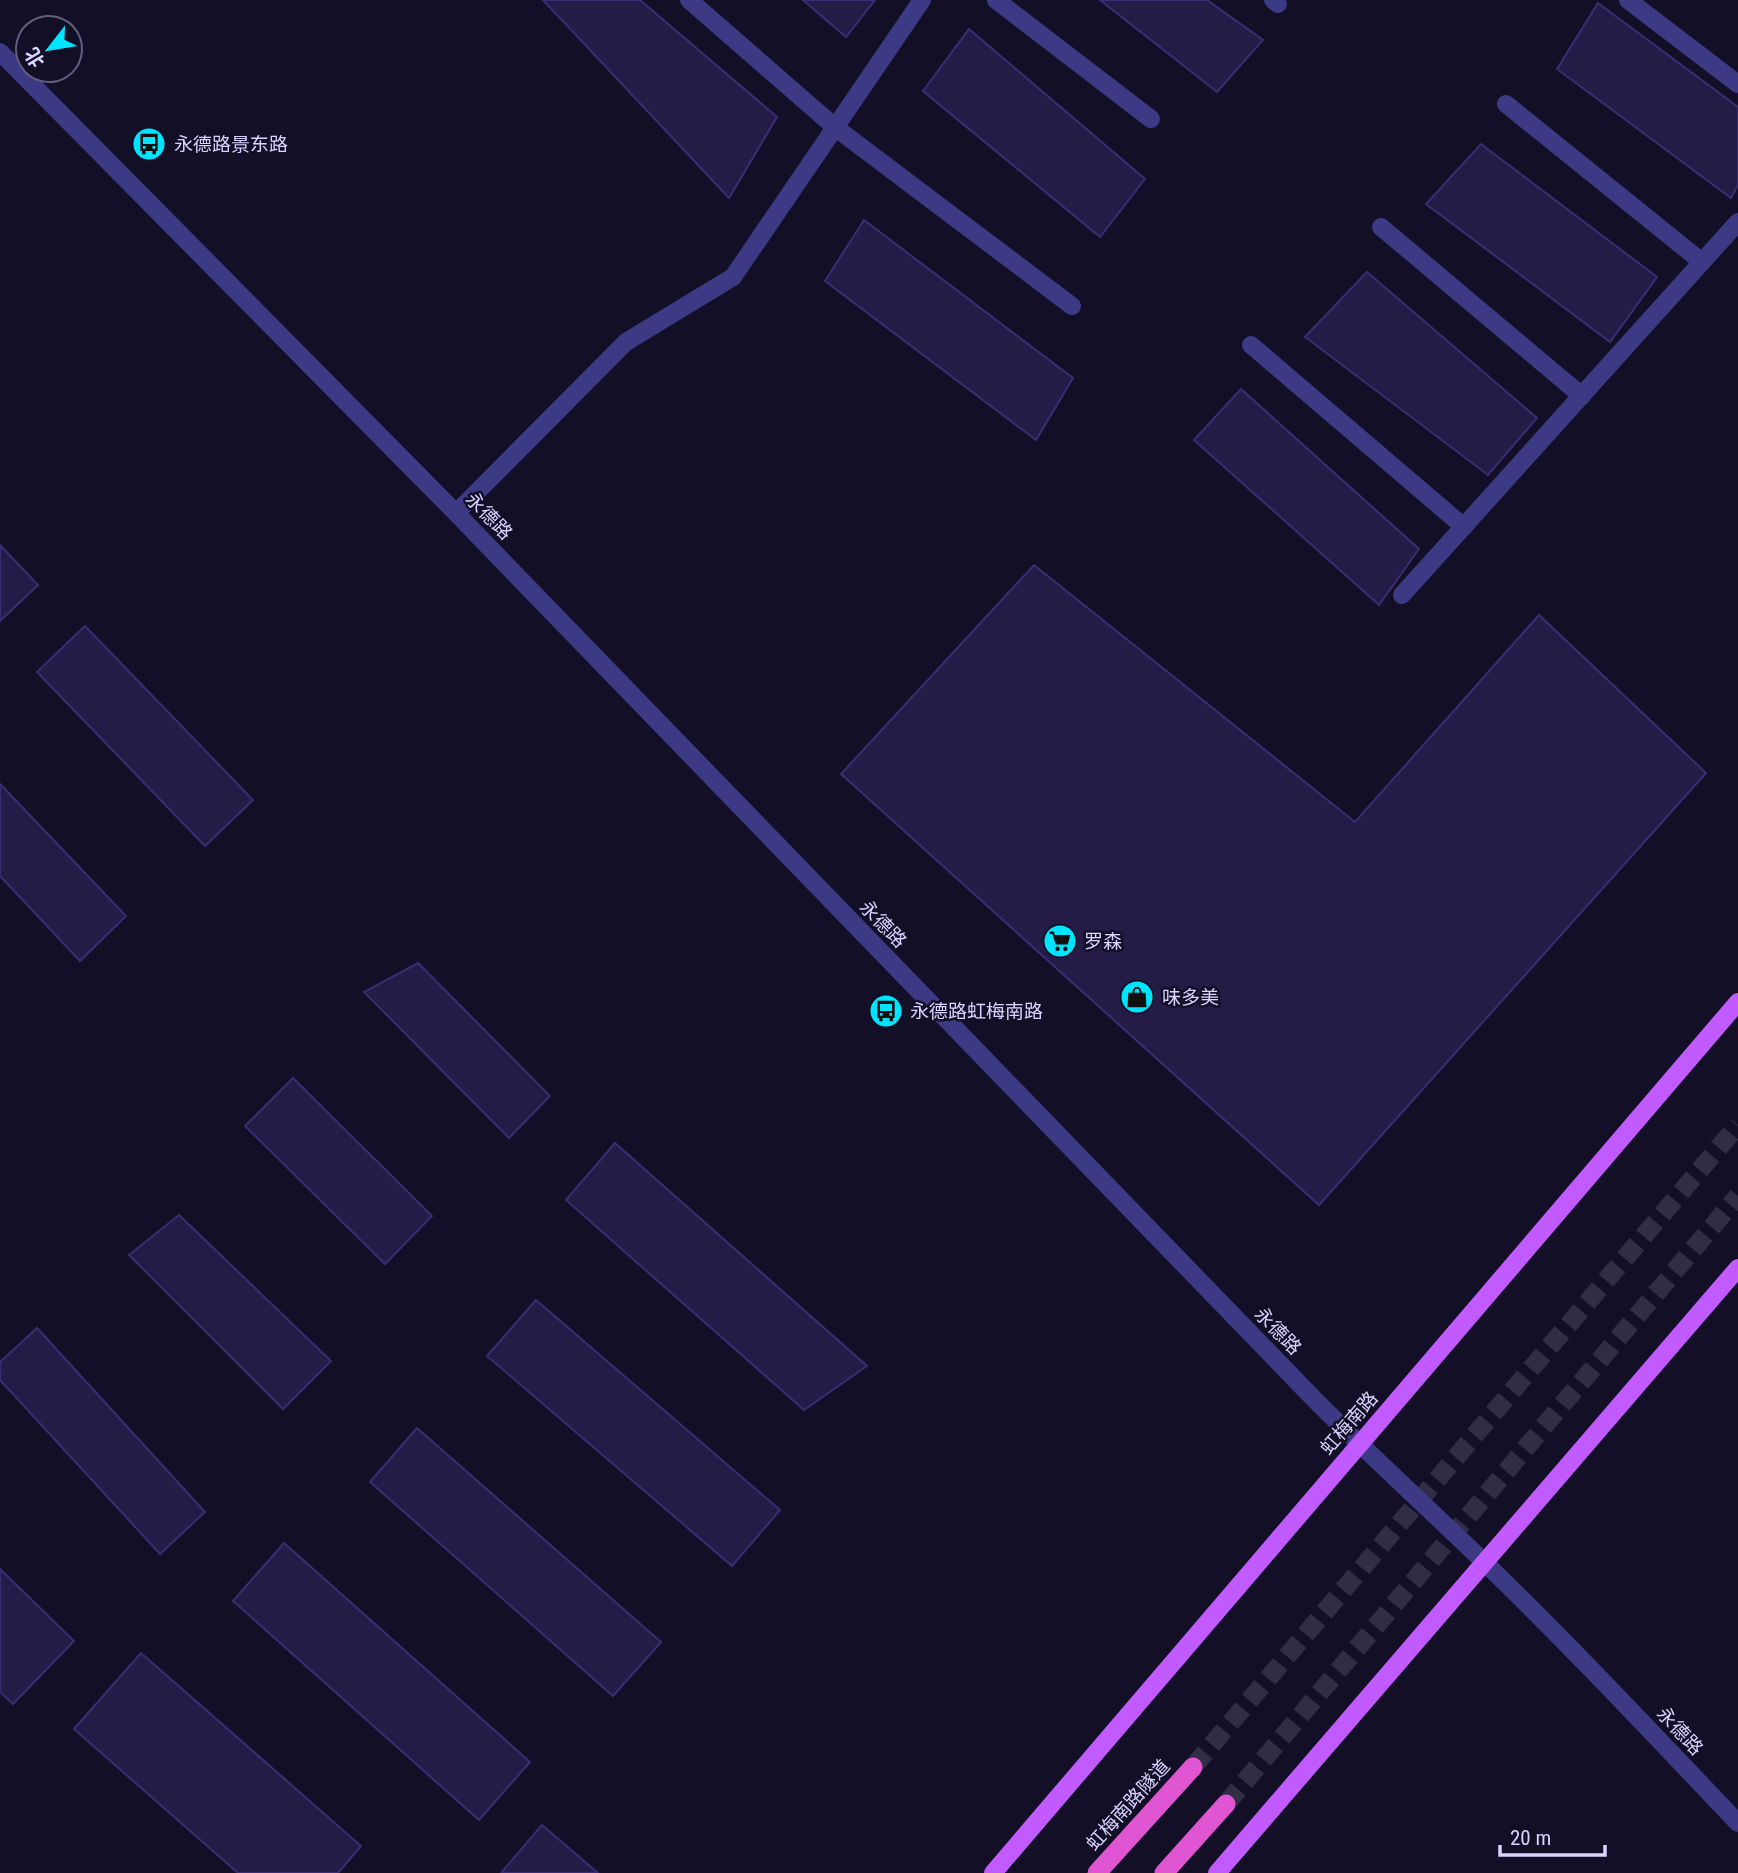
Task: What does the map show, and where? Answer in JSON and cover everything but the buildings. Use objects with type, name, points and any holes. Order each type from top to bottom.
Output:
[{"type":"highway","name":"虹梅南路隧道","points":[[1097,1873],[1193,1767]]},
{"type":"highway","points":[[1164,1873],[1226,1804]]},
{"type":"main road","name":"虹梅南路","points":[[993,1873],[1738,1002]]},
{"type":"main road","points":[[1217,1873],[1738,1268]]},
{"type":"street","points":[[689,0],[836,128],[1072,306]]},
{"type":"street","points":[[456,513],[626,342],[733,278],[922,0]]},
{"type":"street","points":[[996,0],[1151,119]]},
{"type":"street","points":[[1628,0],[1738,84]]},
{"type":"street","name":"永德路","points":[[0,51],[456,513],[1358,1444],[1484,1563],[1738,1823]]},
{"type":"street","points":[[1506,104],[1702,262]]},
{"type":"street","points":[[1402,596],[1738,222]]},
{"type":"street","points":[[1381,227],[1582,396]]},
{"type":"street","points":[[1251,345],[1464,527]]},
{"type":"tunnel","points":[[1193,1767],[1738,1125]]},
{"type":"tunnel","points":[[1226,1804],[1738,1196]]},
{"type":"place","name":"永德路景东路","points":[[149,144]]},
{"type":"place","name":"罗森","points":[[1060,941]]},
{"type":"place","name":"味多美","points":[[1137,997]]},
{"type":"place","name":"永德路虹梅南路","points":[[886,1011]]}]
